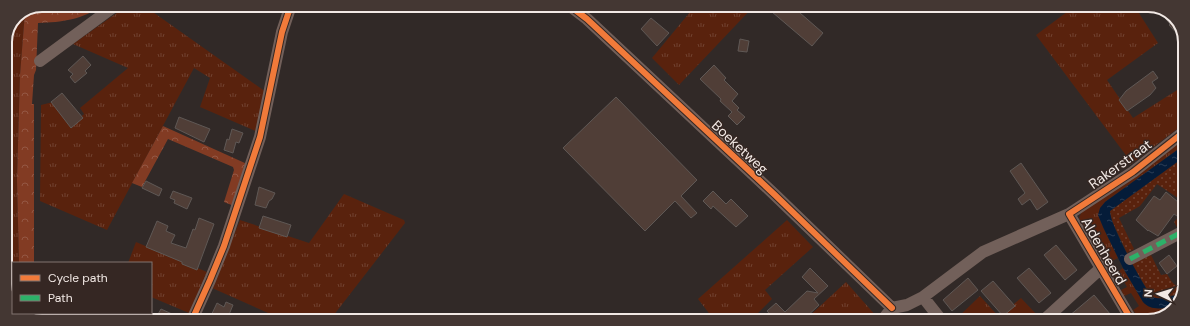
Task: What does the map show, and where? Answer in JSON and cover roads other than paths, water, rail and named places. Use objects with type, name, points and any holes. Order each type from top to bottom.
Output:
[{"type":"street","points":[[40,61],[106,12]]},
{"type":"street","points":[[195,314],[224,246],[260,137],[282,32],[288,12]]},
{"type":"street","name":"Boeketweg","points":[[578,12],[775,195],[892,308]]},
{"type":"street","name":"Rakerstraat","points":[[892,308],[907,304],[923,297],[984,252],[1069,214],[1133,172],[1178,136]]},
{"type":"street","name":"Aldenheerd","points":[[1069,214],[1128,314]]},
{"type":"street","points":[[1130,259],[1178,234]]},
{"type":"street","points":[[1051,314],[1100,269]]},
{"type":"street","points":[[923,297],[936,314]]},
{"type":"street","points":[[887,314],[892,308]]},
{"type":"water","points":[[1178,149],[1178,161],[1110,211],[1111,218],[1121,241],[1151,296],[1155,298],[1163,298],[1176,295],[1171,304],[1167,307],[1154,308],[1143,302],[1123,268],[1098,215],[1100,208],[1105,202]]}]
